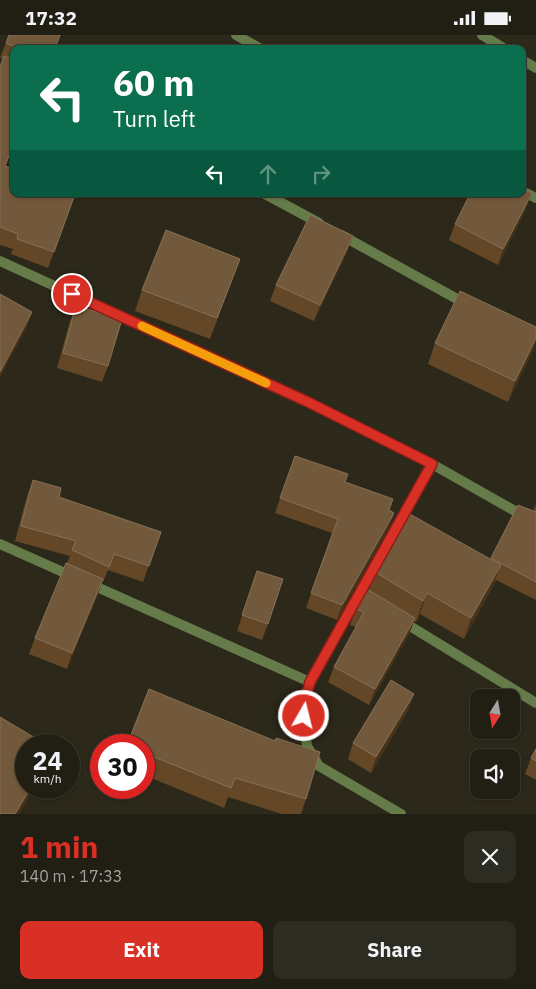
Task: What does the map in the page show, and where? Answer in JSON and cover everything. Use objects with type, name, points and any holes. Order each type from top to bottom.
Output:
[{"type":"street","points":[[236,35],[254,45]]},
{"type":"street","points":[[482,35],[498,45]]},
{"type":"street","points":[[270,197],[475,309]]},
{"type":"street","points":[[0,261],[308,402],[432,464],[536,523]]},
{"type":"street","points":[[401,814],[318,767],[308,747],[304,727],[304,705],[310,682],[364,598],[432,464]]},
{"type":"street","points":[[0,544],[310,682]]},
{"type":"street","points":[[394,616],[536,703]]},
{"type":"building","points":[[9,35],[60,35],[56,45],[11,45],[6,43]]},
{"type":"building","points":[[4,56],[10,58],[10,153],[5,166],[10,168],[10,197],[74,197],[54,252],[17,239],[18,234],[0,227],[0,67]]},
{"type":"building","points":[[526,191],[532,193],[503,249],[455,224],[468,197],[526,197]]},
{"type":"building","points":[[310,215],[353,236],[320,305],[276,285]]},
{"type":"building","points":[[166,230],[240,259],[217,318],[142,290]]},
{"type":"building","points":[[460,291],[536,327],[536,338],[515,381],[435,343]]},
{"type":"building","points":[[0,294],[32,312],[0,372]]},
{"type":"building","points":[[76,306],[122,319],[108,366],[63,353]]},
{"type":"building","points":[[295,456],[348,474],[345,482],[393,499],[389,510],[394,513],[342,605],[311,593],[338,519],[280,498]]},
{"type":"building","points":[[33,480],[61,488],[59,497],[161,532],[149,566],[114,554],[109,567],[72,550],[76,541],[21,526]]},
{"type":"building","points":[[518,505],[536,512],[536,582],[491,558]]},
{"type":"building","points":[[408,513],[501,565],[471,618],[427,593],[423,601],[375,572]]},
{"type":"building","points":[[66,563],[103,579],[72,653],[35,638]]},
{"type":"building","points":[[257,571],[283,579],[268,624],[242,615]]},
{"type":"building","points":[[367,589],[415,618],[375,689],[334,667],[364,612],[356,609]]},
{"type":"building","points":[[391,680],[414,694],[376,757],[353,743]]},
{"type":"building","points":[[149,689],[275,741],[276,738],[320,752],[306,799],[235,778],[231,788],[155,757],[155,734],[131,734]]},
{"type":"building","points":[[0,717],[29,734],[15,734],[15,799],[24,799],[15,814],[0,814]]},
{"type":"building","points":[[536,749],[536,761],[531,758]]},
{"type":"slow traffic","points":[[142,326],[266,383]]},
{"type":"route","points":[[72,294],[308,402],[432,464],[360,596],[310,682],[304,705],[304,716]]}]
